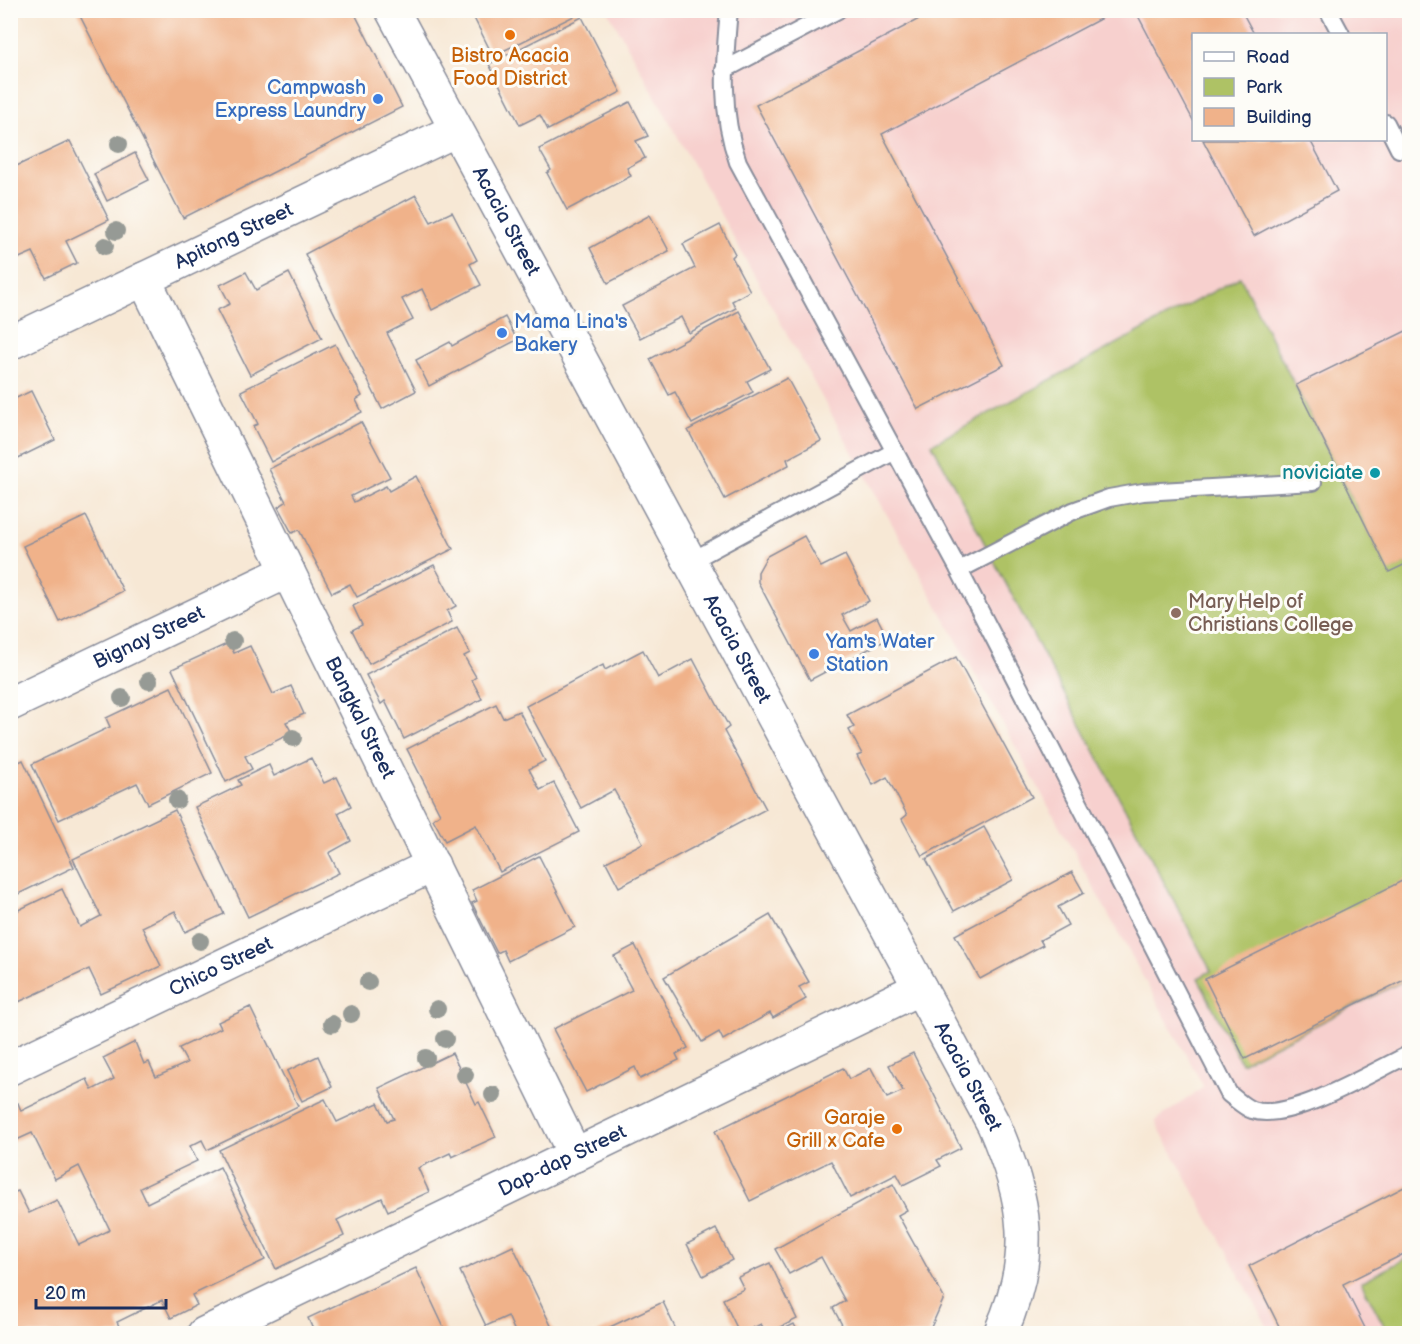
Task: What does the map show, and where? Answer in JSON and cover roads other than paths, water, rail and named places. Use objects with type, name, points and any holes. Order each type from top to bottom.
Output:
[{"type":"street","name":"Acacia Street","points":[[392,10],[994,1125],[1007,1157],[1022,1208],[1024,1260],[1014,1302],[1000,1334]]},
{"type":"street","name":"Apitong Street","points":[[10,343],[456,130]]},
{"type":"street","name":"Bangkal Street","points":[[144,279],[575,1155]]},
{"type":"street","name":"Bignay Street","points":[[10,704],[288,571]]},
{"type":"street","name":"Chico Street","points":[[10,1068],[433,865]]},
{"type":"street","name":"Dap-dap Street","points":[[204,1334],[920,988]]},
{"type":"lane","points":[[729,10],[724,70],[729,131],[738,162],[959,570],[1229,1094],[1251,1110],[1278,1112],[1303,1106],[1410,1054]]},
{"type":"lane","points":[[724,70],[838,10]]},
{"type":"lane","points":[[1328,10],[1340,33]]},
{"type":"lane","points":[[1387,125],[1399,149]]},
{"type":"lane","points":[[691,561],[895,451]]},
{"type":"lane","points":[[959,570],[1073,511],[1109,498],[1143,492],[1313,482]]},
{"type":"place","name":"Bistro Acacia Food District","points":[[510,35]]},
{"type":"place","name":"Campwash Express Laundry","points":[[378,99]]},
{"type":"place","name":"Mama Lina's Bakery","points":[[502,333]]},
{"type":"place","name":"noviciate","points":[[1375,473]]},
{"type":"place","name":"Mary Help of Christians College","points":[[1176,613]]},
{"type":"place","name":"Yam's Water Station","points":[[814,654]]},
{"type":"place","name":"Garaje Grill x Cafe","points":[[897,1129]]}]
